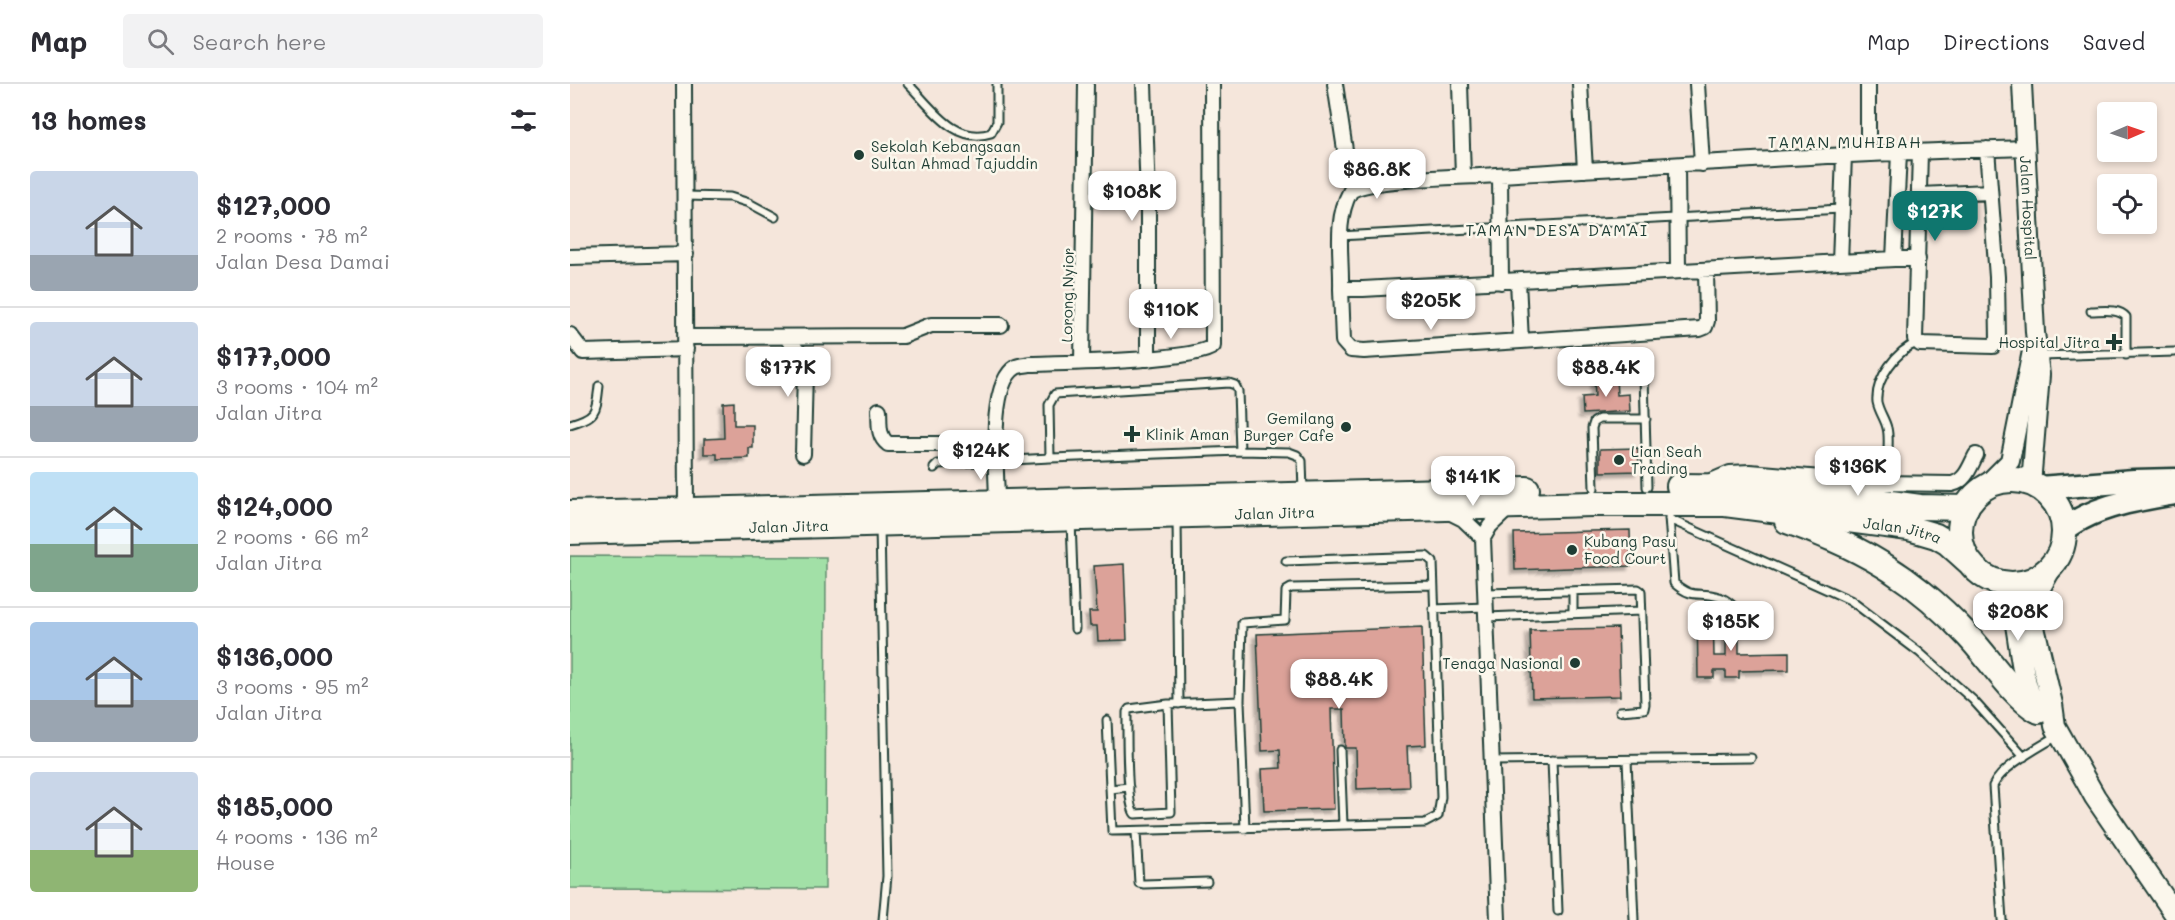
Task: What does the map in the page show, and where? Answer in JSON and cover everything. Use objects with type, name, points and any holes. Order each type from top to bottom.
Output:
[{"type":"highway","points":[[2017,480],[2035,485],[2057,505],[2062,517],[2063,543],[2051,568],[2030,582],[2005,585],[1984,577],[1968,561],[1963,551],[1960,529],[1972,500],[1990,485],[2003,481],[2017,480]]},
{"type":"highway","name":"Jalan Jitra","points":[[570,513],[1303,493],[1702,486],[1773,487],[1920,507],[1972,500]]},
{"type":"highway","name":"Jalan Jitra","points":[[570,532],[1512,506],[1669,511],[1707,502],[1909,528],[1936,536],[1948,543],[1968,561]]},
{"type":"highway","points":[[1744,506],[1841,542],[1900,574],[1955,621],[2022,699],[2037,710]]},
{"type":"main road","points":[[2035,485],[2175,480]]},
{"type":"main road","points":[[2064,530],[2091,513],[2175,493]]},
{"type":"main road","points":[[2051,568],[2037,593],[2033,607],[2033,623],[2057,730]]},
{"type":"main road","points":[[2005,585],[2014,606],[2024,674],[2037,710],[2057,730],[2095,797],[2175,915]]},
{"type":"street","points":[[684,84],[686,511]]},
{"type":"street","name":"Lorong Nyior","points":[[1082,362],[1086,84]]},
{"type":"street","points":[[1144,84],[1148,197],[1148,359]]},
{"type":"street","points":[[997,502],[996,444],[999,391],[1008,375],[1017,367],[1030,364],[1148,359],[1203,352],[1214,346],[1212,84]]},
{"type":"street","points":[[1335,84],[1353,189]]},
{"type":"street","points":[[1460,84],[1464,176]]},
{"type":"street","points":[[1580,84],[1585,170]]},
{"type":"street","points":[[1697,84],[1702,164]]},
{"type":"street","points":[[1868,84],[1868,154]]},
{"type":"street","name":"Jalan Hospital","points":[[2022,84],[2035,332],[2039,356],[2035,485]]},
{"type":"street","points":[[1706,270],[1707,321],[1705,327],[1700,329],[1352,350],[1343,341],[1339,236],[1343,208],[1353,189],[1367,185],[1464,176],[1844,155],[2026,148]]},
{"type":"street","points":[[1920,152],[1914,334],[1918,344],[1993,346],[1996,344],[1997,277],[1987,149]]},
{"type":"street","points":[[1894,259],[1899,153]]},
{"type":"street","points":[[1840,262],[1844,155]]},
{"type":"street","points":[[1677,166],[1678,271]]},
{"type":"street","points":[[1500,175],[1501,282]]},
{"type":"street","points":[[1920,195],[1989,192]]},
{"type":"street","points":[[570,257],[686,254]]},
{"type":"street","points":[[1341,289],[1918,259]]},
{"type":"street","points":[[1518,281],[1521,341]]},
{"type":"street","points":[[570,334],[583,352],[786,337],[903,336],[931,325],[1001,325]]},
{"type":"street","name":"Jalan Hospital","points":[[1972,500],[2005,468],[2013,453],[2035,332]]},
{"type":"street","points":[[786,337],[800,354],[805,370],[803,454]]},
{"type":"street","points":[[879,410],[880,435],[888,444],[996,444]]},
{"type":"street","points":[[1702,486],[1723,475],[1750,472],[1880,483],[1957,483],[1964,478],[1976,455]]},
{"type":"street","points":[[1498,920],[1483,538],[1490,526],[1512,506]]},
{"type":"street","points":[[1441,509],[1462,519],[1483,538]]},
{"type":"lane","points":[[908,84],[943,121],[963,134],[979,137],[991,133],[998,122],[997,84]]},
{"type":"lane","points":[[685,196],[730,197],[749,203],[775,217]]},
{"type":"lane","points":[[1339,236],[1842,209]]},
{"type":"lane","points":[[2091,311],[2119,311],[2124,314],[2126,317],[2126,355]]},
{"type":"lane","points":[[1888,452],[1888,430],[1877,399],[1879,388],[1896,358],[1906,347],[1918,344]]},
{"type":"lane","points":[[2039,356],[2175,352]]},
{"type":"lane","points":[[1644,376],[1647,487]]},
{"type":"lane","points":[[1050,458],[1049,405],[1055,394],[1229,383],[1235,385],[1238,391],[1240,451]]},
{"type":"lane","points":[[570,424],[592,416],[596,410],[599,386]]},
{"type":"lane","points":[[1594,488],[1592,428],[1594,422],[1599,419],[1646,419]]},
{"type":"lane","points":[[934,468],[938,464],[1050,458],[1240,451],[1289,452],[1297,455],[1302,461],[1303,493]]},
{"type":"lane","points":[[1669,511],[1674,583],[1690,594],[1719,596],[1725,599],[1744,620]]},
{"type":"lane","points":[[1669,511],[1850,600],[1919,652],[1965,693],[2024,757]]},
{"type":"lane","points":[[1177,516],[1179,704]]},
{"type":"lane","points":[[1071,518],[1075,629]]},
{"type":"lane","points":[[880,523],[887,876],[883,920]]},
{"type":"lane","points":[[1107,720],[1112,831],[1425,823],[1438,816],[1441,797],[1432,562],[1426,556],[1286,561]]},
{"type":"lane","points":[[1245,829],[1240,701],[1242,623],[1286,620],[1288,589],[1432,585]]},
{"type":"lane","points":[[1433,609],[1486,605],[1573,591],[1638,589],[1641,591],[1645,704],[1644,709],[1640,711],[1620,711]]},
{"type":"lane","points":[[1573,591],[1573,613]]},
{"type":"lane","points":[[1486,605],[1573,613],[1641,612]]},
{"type":"lane","points":[[1168,704],[1171,812],[1132,813],[1127,712],[1132,707],[1168,704],[1240,701]]},
{"type":"lane","points":[[2002,920],[1993,786],[2001,775],[2057,730]]},
{"type":"lane","points":[[1340,750],[1343,825]]},
{"type":"lane","points":[[1492,761],[1751,758]]},
{"type":"lane","points":[[1552,760],[1558,911]]},
{"type":"lane","points":[[1627,760],[1634,920]]},
{"type":"lane","points":[[1110,789],[1129,787]]},
{"type":"lane","points":[[1136,832],[1139,883],[1207,882]]},
{"type":"green space","points":[[570,556],[826,557],[825,889],[570,888]]},
{"type":"building","points":[[1615,361],[1616,377],[1594,378],[1593,362]]},
{"type":"building","points":[[1616,377],[1617,395],[1629,394],[1630,411],[1583,414],[1582,397],[1595,396],[1594,378]]},
{"type":"building","points":[[734,402],[734,425],[753,425],[753,448],[749,448],[749,458],[717,459],[717,454],[704,454],[704,439],[724,438],[723,403]]},
{"type":"building","name":"Lian Seah Trading","points":[[1638,448],[1639,471],[1600,472],[1600,449]]},
{"type":"building","name":"Kubang Pasu Food Court","points":[[1630,530],[1631,566],[1515,570],[1514,533]]},
{"type":"building","points":[[1124,564],[1127,640],[1098,641],[1097,626],[1090,626],[1089,612],[1097,612],[1094,566]]},
{"type":"building","points":[[1697,605],[1713,605],[1714,656],[1726,656],[1726,627],[1739,627],[1739,653],[1789,652],[1789,670],[1739,671],[1739,678],[1726,678],[1726,671],[1714,671],[1714,678],[1698,678]]},
{"type":"building","points":[[1422,627],[1426,745],[1407,746],[1409,787],[1357,789],[1356,748],[1345,748],[1344,709],[1331,709],[1334,809],[1264,811],[1262,769],[1281,768],[1280,750],[1262,751],[1257,634]]},
{"type":"building","name":"Tenaga Nasional","points":[[1618,628],[1620,696],[1532,698],[1530,630]]},
{"type":"place","name":"Sekolah Kebangsaan Sultan Ahmad Tajuddin","points":[[859,155]]},
{"type":"place","name":"Hospital Jitra","points":[[2114,342]]},
{"type":"place","name":"Gemilang Burger Cafe","points":[[1346,427]]},
{"type":"place","name":"Klinik Aman","points":[[1132,434]]},
{"type":"place","name":"Lian Seah Trading","points":[[1619,460]]},
{"type":"place","name":"Kubang Pasu Food Court","points":[[1572,550]]},
{"type":"place","name":"Tenaga Nasional","points":[[1575,663]]},
{"type":"district","name":"TAMAN MUHIBAH","points":[[1845,141]]},
{"type":"district","name":"TAMAN DESA DAMAI","points":[[1557,229]]}]
